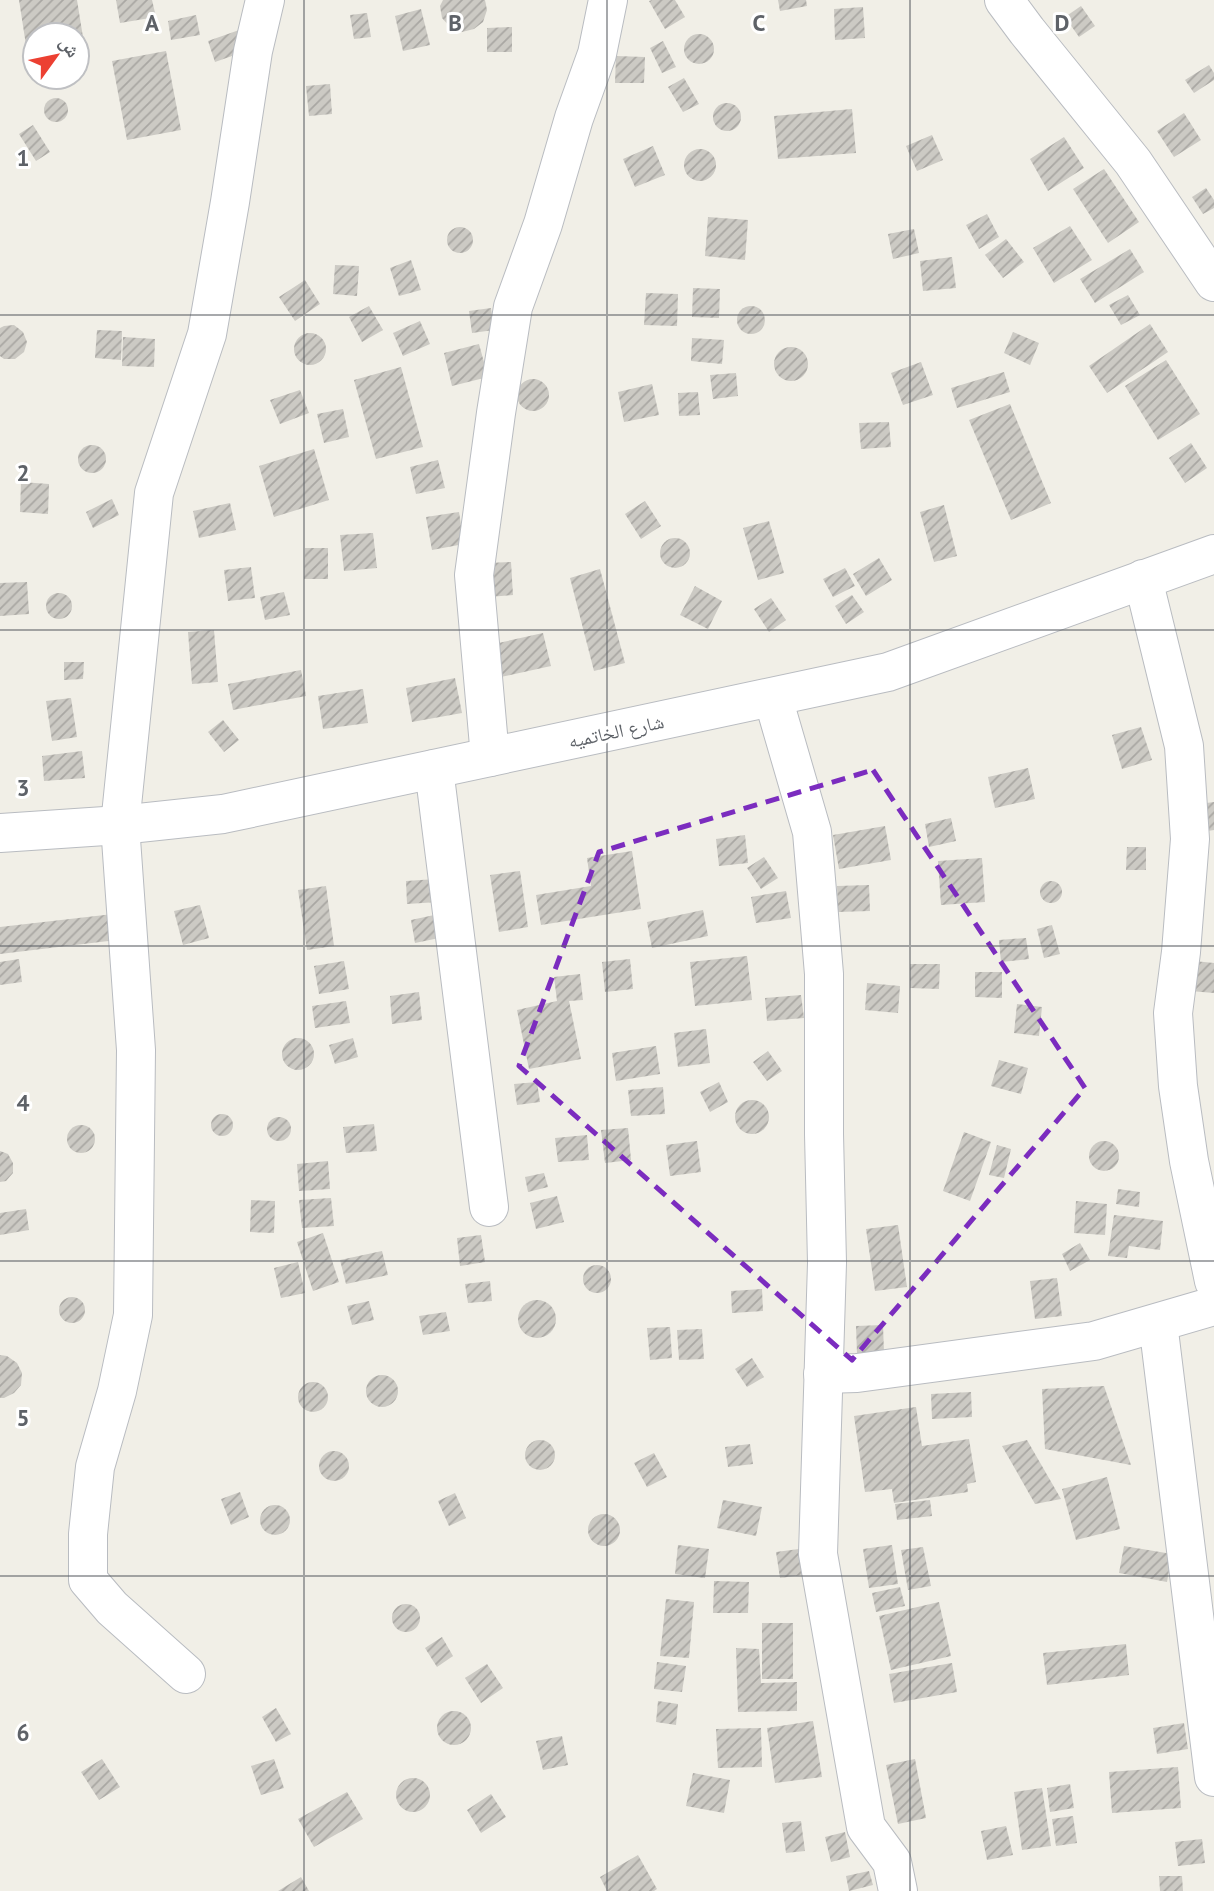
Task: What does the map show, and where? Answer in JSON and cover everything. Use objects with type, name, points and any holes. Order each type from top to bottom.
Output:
[{"type":"street","points":[[186,1674],[112,1608],[88,1580],[88,1534],[95,1466],[117,1391],[133,1315],[136,1050],[120,825],[154,493],[207,334],[253,51],[265,0]]},
{"type":"street","points":[[490,757],[474,575],[496,413],[513,307],[543,224],[574,118],[597,54],[608,0]]},
{"type":"street","points":[[1004,0],[1133,162],[1214,282]]},
{"type":"street","name":"شارع الخاتميه","points":[[0,833],[120,825],[223,814],[888,673],[1214,554]]},
{"type":"street","points":[[1143,579],[1184,746],[1190,839],[1173,1013],[1178,1086],[1189,1161],[1214,1281]]},
{"type":"street","points":[[773,698],[812,832],[824,974],[827,1263],[818,1554],[866,1827],[892,1862],[898,1891]]},
{"type":"street","points":[[434,769],[489,1207]]},
{"type":"street","points":[[823,1374],[857,1373],[1094,1341],[1214,1306]]},
{"type":"street","points":[[1158,1323],[1214,1777]]},
{"type":"highlighted area","points":[[873,770],[1085,1088],[852,1360],[519,1066],[599,852]]},
{"type":"building","points":[[19,0],[77,0],[80,21],[22,21]]},
{"type":"building","points":[[116,0],[152,0],[156,17],[120,23]]},
{"type":"building","points":[[443,0],[485,0],[487,10],[483,22],[474,29],[462,32],[451,28],[442,18],[440,6]]},
{"type":"building","points":[[675,0],[685,17],[665,29],[649,1]]},
{"type":"building","points":[[778,0],[806,0],[807,6],[780,11]]},
{"type":"building","points":[[1081,6],[1095,26],[1079,37],[1065,17]]},
{"type":"building","points":[[863,7],[865,38],[835,40],[834,9]]},
{"type":"building","points":[[421,9],[430,45],[403,51],[395,16]]},
{"type":"building","points":[[367,13],[371,37],[354,39],[350,15]]},
{"type":"building","points":[[196,15],[200,35],[171,40],[168,21]]},
{"type":"building","points":[[512,27],[512,52],[487,52],[487,28]]},
{"type":"building","points":[[242,29],[249,50],[215,62],[208,41]]},
{"type":"building","points":[[699,34],[710,38],[714,49],[710,60],[699,64],[688,60],[684,49],[688,38]]},
{"type":"building","points":[[663,41],[676,67],[662,73],[650,48]]},
{"type":"building","points":[[166,51],[181,130],[127,140],[112,61]]},
{"type":"building","points":[[616,56],[645,57],[644,83],[615,83]]},
{"type":"building","points":[[1209,65],[1214,73],[1214,80],[1194,93],[1185,80]]},
{"type":"building","points":[[684,78],[699,104],[683,112],[668,87]]},
{"type":"building","points":[[330,84],[332,114],[309,116],[306,86]]},
{"type":"building","points":[[56,98],[65,101],[68,110],[65,119],[56,122],[47,119],[44,110],[47,101]]},
{"type":"building","points":[[727,103],[737,107],[741,117],[737,127],[727,131],[717,127],[713,117],[717,107]]},
{"type":"building","points":[[852,109],[856,153],[778,159],[774,116]]},
{"type":"building","points":[[1184,113],[1201,140],[1174,157],[1157,131]]},
{"type":"building","points":[[33,125],[50,152],[36,161],[19,134]]},
{"type":"building","points":[[932,135],[943,160],[917,171],[906,146]]},
{"type":"building","points":[[1064,137],[1084,168],[1048,191],[1030,159]]},
{"type":"building","points":[[653,146],[665,175],[635,187],[623,159]]},
{"type":"building","points":[[700,149],[711,154],[716,165],[711,176],[700,181],[689,176],[684,165],[689,154]]},
{"type":"building","points":[[1104,169],[1139,222],[1108,243],[1073,189]]},
{"type":"building","points":[[1206,188],[1214,200],[1214,208],[1203,214],[1192,197]]},
{"type":"building","points":[[987,214],[999,237],[979,249],[966,225]]},
{"type":"building","points":[[708,217],[748,220],[745,260],[705,256]]},
{"type":"building","points":[[1070,226],[1092,260],[1054,283],[1033,248]]},
{"type":"building","points":[[460,227],[469,231],[473,240],[469,249],[460,253],[451,249],[447,240],[451,231]]},
{"type":"building","points":[[914,229],[919,253],[893,259],[888,234]]},
{"type":"building","points":[[1006,239],[1024,262],[1003,278],[985,255]]},
{"type":"building","points":[[1130,249],[1144,272],[1095,303],[1080,279]]},
{"type":"building","points":[[952,257],[956,288],[923,291],[920,261]]},
{"type":"building","points":[[411,260],[421,290],[399,296],[390,268]]},
{"type":"building","points":[[335,265],[359,266],[357,296],[333,294]]},
{"type":"building","points":[[305,280],[320,304],[295,321],[279,297]]},
{"type":"building","points":[[693,288],[720,289],[719,318],[692,317]]},
{"type":"building","points":[[646,293],[678,294],[677,326],[644,325]]},
{"type":"building","points":[[1128,295],[1140,315],[1121,325],[1109,305]]},
{"type":"building","points":[[369,306],[383,330],[362,342],[349,317]]},
{"type":"building","points":[[751,306],[761,310],[765,320],[761,330],[751,334],[741,330],[737,320],[741,310]]},
{"type":"building","points":[[491,308],[494,330],[472,333],[469,311]]},
{"type":"building","points":[[420,321],[430,344],[403,356],[393,333]]},
{"type":"building","points":[[1150,324],[1168,352],[1107,393],[1089,366]]},
{"type":"building","points":[[14,325],[23,332],[27,342],[24,352],[15,359],[4,359],[0,356],[0,328]]},
{"type":"building","points":[[97,330],[122,331],[121,360],[95,358]]},
{"type":"building","points":[[1013,332],[1039,343],[1030,365],[1004,353]]},
{"type":"building","points":[[310,333],[321,338],[326,349],[321,360],[310,365],[299,360],[294,349],[299,338]]},
{"type":"building","points":[[123,337],[155,339],[154,367],[122,366]]},
{"type":"building","points":[[692,338],[724,340],[722,364],[691,361]]},
{"type":"building","points":[[479,344],[488,377],[452,386],[444,353]]},
{"type":"building","points":[[791,347],[803,352],[808,364],[803,376],[791,381],[779,376],[774,364],[779,352]]},
{"type":"building","points":[[1166,360],[1200,414],[1158,440],[1125,386]]},
{"type":"building","points":[[921,362],[933,395],[903,405],[891,373]]},
{"type":"building","points":[[401,367],[423,447],[376,459],[354,380]]},
{"type":"building","points":[[1004,372],[1010,392],[957,408],[951,388]]},
{"type":"building","points":[[736,373],[738,396],[713,399],[710,375]]},
{"type":"building","points":[[533,379],[544,384],[549,395],[544,406],[533,411],[522,406],[517,395],[522,384]]},
{"type":"building","points":[[652,384],[659,415],[624,422],[618,392]]},
{"type":"building","points":[[300,390],[309,413],[280,424],[270,400]]},
{"type":"building","points":[[698,392],[700,415],[679,416],[678,393]]},
{"type":"building","points":[[1010,404],[1051,503],[1011,520],[969,420]]},
{"type":"building","points":[[343,409],[349,437],[324,443],[317,414]]},
{"type":"building","points":[[889,422],[891,447],[861,449],[859,423]]},
{"type":"building","points":[[1191,443],[1207,468],[1185,483],[1169,458]]},
{"type":"building","points":[[92,445],[102,449],[106,459],[102,469],[92,473],[82,469],[78,459],[82,449]]},
{"type":"building","points":[[314,449],[329,500],[274,517],[259,466]]},
{"type":"building","points":[[438,460],[445,488],[416,494],[410,467]]},
{"type":"building","points":[[21,482],[49,484],[48,514],[20,512]]},
{"type":"building","points":[[112,499],[119,515],[93,528],[86,512]]},
{"type":"building","points":[[645,501],[661,526],[641,539],[625,514]]},
{"type":"building","points":[[230,503],[236,530],[199,538],[193,511]]},
{"type":"building","points":[[944,505],[957,556],[934,562],[920,512]]},
{"type":"building","points":[[459,512],[464,544],[432,550],[426,517]]},
{"type":"building","points":[[769,521],[784,573],[758,580],[743,528]]},
{"type":"building","points":[[373,533],[377,568],[344,571],[340,535]]},
{"type":"building","points":[[675,538],[686,542],[690,553],[686,564],[675,568],[664,564],[660,553],[664,542]]},
{"type":"building","points":[[305,548],[328,548],[328,579],[304,579]]},
{"type":"building","points":[[879,558],[892,580],[866,596],[853,574]]},
{"type":"building","points":[[511,562],[513,595],[489,597],[488,563]]},
{"type":"building","points":[[251,567],[255,598],[228,601],[224,570]]},
{"type":"building","points":[[845,568],[855,586],[833,597],[823,579]]},
{"type":"building","points":[[600,569],[625,663],[594,671],[570,578]]},
{"type":"building","points":[[27,582],[29,614],[0,616],[0,583]]},
{"type":"building","points":[[695,586],[722,601],[708,629],[680,615]]},
{"type":"building","points":[[284,592],[290,615],[265,620],[260,597]]},
{"type":"building","points":[[59,593],[68,597],[72,606],[68,615],[59,619],[50,615],[46,606],[50,597]]},
{"type":"building","points":[[852,595],[864,612],[846,624],[835,606]]},
{"type":"building","points":[[771,598],[786,620],[769,632],[754,609]]},
{"type":"building","points":[[214,630],[218,682],[192,684],[188,632]]},
{"type":"building","points":[[543,633],[551,666],[501,677],[494,644]]},
{"type":"building","points":[[64,662],[84,662],[83,679],[64,680]]},
{"type":"building","points":[[301,670],[306,696],[233,710],[228,684]]},
{"type":"building","points":[[455,678],[462,713],[412,722],[406,688]]},
{"type":"building","points":[[363,689],[368,723],[323,729],[318,696]]},
{"type":"building","points":[[71,698],[77,737],[52,741],[46,701]]},
{"type":"building","points":[[223,720],[239,740],[224,752],[208,732]]},
{"type":"building","points":[[1141,727],[1152,760],[1122,769],[1112,735]]},
{"type":"building","points":[[82,751],[85,778],[44,781],[42,756]]},
{"type":"building","points":[[1028,768],[1035,799],[995,808],[988,777]]},
{"type":"building","points":[[1214,802],[1214,830],[1195,833],[1191,805]]},
{"type":"building","points":[[951,818],[956,841],[929,847],[925,824]]},
{"type":"building","points":[[885,826],[891,860],[839,869],[833,835]]},
{"type":"building","points":[[745,835],[748,863],[719,866],[716,839]]},
{"type":"building","points":[[1127,847],[1146,847],[1146,870],[1126,870]]},
{"type":"building","points":[[632,851],[641,909],[541,925],[536,895],[591,886],[587,858]]},
{"type":"building","points":[[764,857],[778,878],[761,889],[747,868]]},
{"type":"building","points":[[982,858],[985,902],[941,905],[938,861]]},
{"type":"building","points":[[520,871],[528,927],[499,932],[490,875]]},
{"type":"building","points":[[436,879],[438,902],[407,904],[406,881]]},
{"type":"building","points":[[1047,881],[1055,881],[1062,888],[1062,896],[1055,903],[1047,903],[1040,896],[1040,888]]},
{"type":"building","points":[[869,885],[870,911],[838,912],[837,886]]},
{"type":"building","points":[[326,886],[334,946],[307,950],[298,890]]},
{"type":"building","points":[[786,891],[791,918],[756,923],[751,897]]},
{"type":"building","points":[[200,905],[209,938],[183,945],[174,911]]},
{"type":"building","points":[[703,910],[708,936],[652,948],[647,922]]},
{"type":"building","points":[[122,913],[125,939],[0,954],[0,927]]},
{"type":"building","points":[[439,914],[444,937],[415,943],[411,920]]},
{"type":"building","points":[[1052,925],[1060,954],[1044,958],[1037,929]]},
{"type":"building","points":[[1026,938],[1029,959],[1001,962],[999,940]]},
{"type":"building","points":[[747,956],[752,1000],[695,1006],[690,962]]},
{"type":"building","points":[[19,959],[22,982],[0,985],[0,962]]},
{"type":"building","points":[[630,959],[633,989],[605,992],[602,962]]},
{"type":"building","points":[[344,961],[349,989],[319,994],[314,966]]},
{"type":"building","points":[[1194,961],[1214,963],[1214,993],[1190,991]]},
{"type":"building","points":[[910,964],[940,964],[939,989],[910,988]]},
{"type":"building","points":[[975,972],[1002,972],[1002,998],[975,997]]},
{"type":"building","points":[[580,974],[583,1000],[569,1001],[581,1059],[529,1069],[517,1010],[557,1001],[554,977]]},
{"type":"building","points":[[867,983],[900,986],[898,1013],[865,1010]]},
{"type":"building","points":[[419,992],[422,1020],[392,1024],[390,996]]},
{"type":"building","points":[[801,995],[804,1018],[767,1021],[765,998]]},
{"type":"building","points":[[346,1001],[350,1023],[315,1028],[312,1006]]},
{"type":"building","points":[[1017,1004],[1042,1007],[1039,1036],[1014,1033]]},
{"type":"building","points":[[706,1029],[710,1063],[678,1067],[674,1033]]},
{"type":"building","points":[[298,1038],[309,1043],[314,1054],[309,1065],[298,1070],[287,1065],[282,1054],[287,1043]]},
{"type":"building","points":[[353,1038],[358,1057],[335,1064],[329,1045]]},
{"type":"building","points":[[656,1046],[660,1074],[616,1081],[612,1053]]},
{"type":"building","points":[[768,1051],[782,1071],[767,1081],[753,1062]]},
{"type":"building","points":[[999,1060],[1028,1068],[1021,1094],[991,1086]]},
{"type":"building","points":[[537,1082],[540,1102],[517,1105],[514,1084]]},
{"type":"building","points":[[719,1082],[728,1102],[710,1112],[700,1092]]},
{"type":"building","points":[[663,1087],[665,1114],[631,1116],[628,1090]]},
{"type":"building","points":[[752,1100],[764,1105],[769,1117],[764,1129],[752,1134],[740,1129],[735,1117],[740,1105]]},
{"type":"building","points":[[222,1114],[230,1117],[233,1125],[230,1133],[222,1136],[214,1133],[211,1125],[214,1117]]},
{"type":"building","points":[[279,1117],[290,1124],[291,1129],[284,1140],[279,1141],[268,1134],[267,1129],[274,1118]]},
{"type":"building","points":[[374,1124],[377,1151],[346,1153],[343,1127]]},
{"type":"building","points":[[81,1125],[91,1129],[95,1139],[91,1149],[81,1153],[71,1149],[67,1139],[71,1129]]},
{"type":"building","points":[[628,1128],[631,1160],[605,1163],[601,1130]]},
{"type":"building","points":[[964,1132],[991,1142],[970,1201],[943,1191]]},
{"type":"building","points":[[587,1135],[589,1160],[558,1162],[555,1138]]},
{"type":"building","points":[[697,1141],[701,1172],[670,1176],[666,1145]]},
{"type":"building","points":[[1104,1141],[1114,1146],[1119,1156],[1114,1166],[1104,1171],[1094,1166],[1089,1156],[1094,1146]]},
{"type":"building","points":[[997,1145],[1011,1149],[1004,1178],[989,1175]]},
{"type":"building","points":[[0,1151],[8,1154],[13,1163],[13,1173],[6,1181],[0,1182]]},
{"type":"building","points":[[328,1161],[330,1189],[299,1191],[297,1164]]},
{"type":"building","points":[[544,1173],[548,1187],[528,1192],[525,1177]]},
{"type":"building","points":[[1118,1189],[1140,1192],[1139,1207],[1116,1204]]},
{"type":"building","points":[[557,1196],[564,1222],[536,1229],[530,1203]]},
{"type":"building","points":[[331,1198],[334,1226],[302,1228],[299,1200]]},
{"type":"building","points":[[251,1200],[275,1201],[274,1233],[250,1232]]},
{"type":"building","points":[[1076,1201],[1107,1204],[1105,1235],[1074,1233]]},
{"type":"building","points":[[26,1209],[29,1230],[0,1235],[0,1213]]},
{"type":"building","points":[[1114,1215],[1163,1221],[1160,1250],[1129,1246],[1127,1258],[1108,1256]]},
{"type":"building","points":[[898,1225],[907,1287],[875,1291],[866,1229]]},
{"type":"building","points":[[323,1233],[339,1282],[313,1291],[297,1242]]},
{"type":"building","points":[[481,1235],[485,1262],[460,1266],[457,1238]]},
{"type":"building","points":[[1080,1243],[1090,1260],[1070,1271],[1062,1254]]},
{"type":"building","points":[[382,1251],[388,1275],[346,1284],[340,1260]]},
{"type":"building","points":[[298,1262],[305,1293],[281,1298],[274,1268]]},
{"type":"building","points":[[597,1265],[607,1269],[611,1279],[607,1289],[597,1293],[587,1289],[583,1279],[587,1269]]},
{"type":"building","points":[[1057,1278],[1062,1316],[1035,1319],[1030,1281]]},
{"type":"building","points":[[490,1281],[492,1301],[468,1303],[465,1284]]},
{"type":"building","points":[[762,1289],[763,1311],[732,1313],[731,1291]]},
{"type":"building","points":[[72,1297],[81,1301],[85,1310],[81,1319],[72,1323],[63,1319],[59,1310],[63,1301]]},
{"type":"building","points":[[537,1300],[551,1305],[556,1319],[551,1333],[537,1338],[523,1333],[518,1319],[523,1305]]},
{"type":"building","points":[[369,1301],[374,1320],[352,1325],[347,1306]]},
{"type":"building","points":[[446,1312],[450,1331],[423,1335],[419,1316]]},
{"type":"building","points":[[883,1325],[884,1353],[857,1354],[856,1326]]},
{"type":"building","points":[[670,1327],[672,1358],[650,1360],[647,1328]]},
{"type":"building","points":[[702,1329],[704,1359],[679,1360],[677,1330]]},
{"type":"building","points":[[0,1355],[17,1363],[22,1373],[21,1385],[14,1393],[4,1398],[0,1398]]},
{"type":"building","points":[[752,1358],[764,1377],[747,1387],[735,1369]]},
{"type":"building","points":[[382,1375],[394,1379],[398,1391],[394,1403],[382,1407],[370,1403],[366,1391],[370,1379]]},
{"type":"building","points":[[313,1382],[324,1386],[328,1397],[324,1408],[313,1412],[302,1408],[298,1397],[302,1386]]},
{"type":"building","points":[[1104,1386],[1131,1465],[1045,1449],[1042,1389]]},
{"type":"building","points":[[971,1392],[972,1417],[932,1419],[931,1394]]},
{"type":"building","points":[[916,1407],[922,1446],[969,1439],[976,1482],[967,1484],[968,1492],[894,1503],[892,1489],[865,1492],[854,1416]]},
{"type":"building","points":[[540,1440],[546,1441],[554,1449],[554,1461],[546,1469],[540,1470],[534,1469],[526,1461],[525,1455],[526,1449],[534,1441]]},
{"type":"building","points":[[1027,1440],[1061,1499],[1035,1504],[1002,1446]]},
{"type":"building","points":[[750,1444],[753,1464],[728,1467],[725,1447]]},
{"type":"building","points":[[334,1451],[344,1456],[349,1466],[344,1476],[334,1481],[324,1476],[319,1466],[324,1456]]},
{"type":"building","points":[[654,1453],[667,1477],[647,1487],[634,1463]]},
{"type":"building","points":[[1107,1477],[1120,1529],[1076,1540],[1062,1489]]},
{"type":"building","points":[[240,1492],[249,1517],[231,1525],[221,1499]]},
{"type":"building","points":[[455,1493],[466,1518],[449,1526],[438,1501]]},
{"type":"building","points":[[723,1500],[762,1507],[756,1536],[717,1528]]},
{"type":"building","points":[[930,1500],[932,1516],[897,1520],[895,1504]]},
{"type":"building","points":[[275,1505],[286,1509],[290,1520],[286,1531],[275,1535],[264,1531],[260,1520],[264,1509]]},
{"type":"building","points":[[604,1514],[615,1519],[620,1530],[615,1541],[604,1546],[593,1541],[588,1530],[593,1519]]},
{"type":"building","points":[[678,1545],[709,1549],[705,1578],[675,1574]]},
{"type":"building","points":[[892,1545],[898,1584],[869,1588],[863,1549]]},
{"type":"building","points":[[1124,1546],[1172,1554],[1167,1582],[1119,1573]]},
{"type":"building","points":[[923,1547],[931,1586],[908,1590],[901,1550]]},
{"type":"building","points":[[799,1549],[802,1575],[780,1578],[776,1552]]},
{"type":"building","points":[[714,1581],[749,1582],[748,1613],[713,1613]]},
{"type":"building","points":[[900,1587],[905,1606],[876,1612],[872,1593]]},
{"type":"building","points":[[666,1599],[694,1602],[689,1658],[660,1656]]},
{"type":"building","points":[[939,1602],[951,1656],[891,1670],[879,1616]]},
{"type":"building","points":[[406,1604],[416,1608],[420,1618],[416,1628],[406,1632],[396,1628],[392,1618],[396,1608]]},
{"type":"building","points":[[762,1623],[793,1623],[793,1679],[762,1679]]},
{"type":"building","points":[[442,1637],[453,1656],[437,1667],[425,1648]]},
{"type":"building","points":[[1126,1644],[1129,1675],[1047,1685],[1043,1653]]},
{"type":"building","points":[[736,1648],[759,1649],[761,1683],[797,1682],[797,1711],[738,1712]]},
{"type":"building","points":[[657,1662],[686,1666],[682,1692],[654,1689]]},
{"type":"building","points":[[952,1663],[957,1692],[894,1703],[889,1674]]},
{"type":"building","points":[[487,1664],[503,1688],[481,1703],[465,1678]]},
{"type":"building","points":[[658,1701],[678,1704],[676,1725],[656,1722]]},
{"type":"building","points":[[276,1708],[291,1734],[276,1742],[262,1717]]},
{"type":"building","points":[[454,1711],[466,1716],[471,1728],[466,1740],[454,1745],[442,1740],[437,1728],[442,1716]]},
{"type":"building","points":[[813,1721],[822,1777],[775,1783],[767,1728]]},
{"type":"building","points":[[1184,1723],[1188,1749],[1157,1754],[1153,1728]]},
{"type":"building","points":[[761,1728],[762,1767],[718,1768],[716,1729]]},
{"type":"building","points":[[562,1736],[568,1765],[543,1770],[536,1741]]},
{"type":"building","points":[[102,1759],[120,1787],[99,1800],[81,1772]]},
{"type":"building","points":[[274,1759],[284,1788],[261,1795],[251,1766]]},
{"type":"building","points":[[915,1759],[926,1818],[898,1824],[886,1765]]},
{"type":"building","points":[[1178,1767],[1181,1808],[1112,1813],[1109,1772]]},
{"type":"building","points":[[693,1773],[730,1780],[724,1813],[686,1806]]},
{"type":"building","points":[[413,1778],[425,1783],[430,1795],[425,1807],[413,1812],[401,1807],[396,1795],[401,1783]]},
{"type":"building","points":[[1070,1784],[1074,1808],[1050,1812],[1047,1788]]},
{"type":"building","points":[[1042,1788],[1051,1846],[1022,1850],[1014,1792]]},
{"type":"building","points":[[347,1792],[363,1819],[314,1847],[298,1819]]},
{"type":"building","points":[[491,1794],[506,1817],[481,1833],[467,1810]]},
{"type":"building","points":[[1073,1816],[1077,1843],[1056,1846],[1052,1819]]},
{"type":"building","points":[[801,1821],[805,1851],[786,1853],[782,1823]]},
{"type":"building","points":[[1006,1826],[1013,1855],[987,1860],[981,1831]]},
{"type":"building","points":[[845,1832],[850,1857],[831,1862],[825,1837]]},
{"type":"building","points":[[1202,1839],[1205,1863],[1178,1866],[1175,1842]]},
{"type":"building","points":[[638,1855],[657,1889],[607,1891],[600,1877]]},
{"type":"building","points":[[869,1871],[873,1885],[849,1891],[846,1876]]},
{"type":"building","points":[[1159,1876],[1182,1876],[1183,1891],[1160,1891]]},
{"type":"building","points":[[301,1877],[309,1891],[278,1891]]}]
